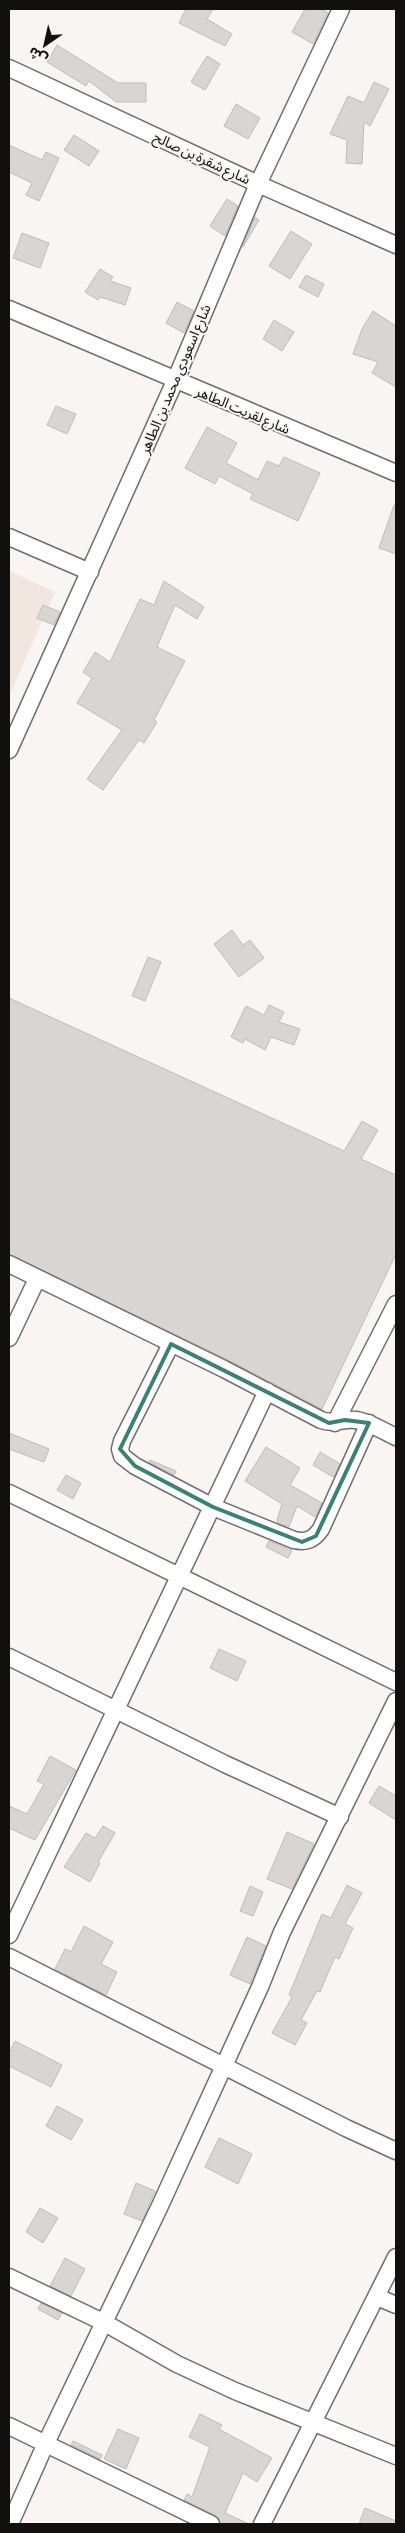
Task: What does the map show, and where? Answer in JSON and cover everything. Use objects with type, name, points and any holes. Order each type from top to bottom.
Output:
[{"type":"street","name":"شارع اسعودي محمد بن الطاهر","points":[[9,750],[175,381],[258,184],[341,9]]},
{"type":"street","name":"شارع شقرة بن صالح","points":[[9,68],[258,184],[396,245]]},
{"type":"street","name":"شارع لقريت الطاهر","points":[[9,309],[175,381],[396,473]]},
{"type":"street","points":[[9,537],[90,572]]},
{"type":"street","points":[[9,1264],[267,1391],[321,1420],[335,1423],[355,1420],[370,1423],[396,1437]]},
{"type":"street","points":[[9,1338],[37,1279]]},
{"type":"street","points":[[335,1423],[396,1304]]},
{"type":"street","points":[[171,1344],[122,1441],[120,1449],[122,1456],[135,1466],[213,1506],[294,1540],[302,1542],[316,1536],[370,1423]]},
{"type":"street","points":[[9,1935],[267,1391]]},
{"type":"street","points":[[9,1493],[396,1682]]},
{"type":"street","points":[[9,1657],[340,1817]]},
{"type":"street","points":[[10,2524],[46,2443],[105,2323],[260,1987],[282,1932],[396,1701]]},
{"type":"street","points":[[9,1957],[346,2128],[396,2151]]},
{"type":"street","points":[[262,2524],[312,2421],[377,2298],[396,2257]]},
{"type":"street","points":[[9,2277],[105,2323],[177,2364],[235,2391],[396,2456]]},
{"type":"street","points":[[377,2298],[396,2305]]},
{"type":"street","points":[[9,2426],[211,2524]]},
{"type":"highlighted area","points":[[171,1344],[321,1420],[329,1423],[345,1420],[369,1423],[321,1529],[316,1536],[302,1542],[213,1507],[135,1466],[120,1449]]},
{"type":"shaded area","points":[[9,571],[55,592],[9,696]]},
{"type":"building","points":[[186,9],[213,9],[207,19],[232,34],[225,46],[179,23]]},
{"type":"building","points":[[305,9],[321,9],[328,13],[313,44],[292,32]]},
{"type":"building","points":[[57,45],[118,83],[146,83],[146,102],[116,102],[89,81],[86,86],[47,62]]},
{"type":"building","points":[[207,56],[220,64],[205,90],[191,82]]},
{"type":"building","points":[[374,82],[389,89],[370,126],[364,122],[362,164],[346,163],[347,140],[330,134],[348,96],[364,103]]},
{"type":"building","points":[[236,104],[260,118],[248,139],[224,126]]},
{"type":"building","points":[[74,135],[99,151],[89,166],[64,150]]},
{"type":"building","points":[[9,145],[42,160],[46,152],[59,158],[39,201],[26,195],[32,183],[9,172]]},
{"type":"building","points":[[227,199],[238,206],[225,236],[210,226]]},
{"type":"building","points":[[255,217],[259,220],[243,247],[243,246]]},
{"type":"building","points":[[291,231],[312,244],[290,279],[269,266]]},
{"type":"building","points":[[22,233],[49,243],[40,268],[13,258]]},
{"type":"building","points":[[100,269],[113,277],[110,281],[131,288],[125,305],[100,297],[98,300],[85,292]]},
{"type":"building","points":[[306,275],[324,284],[318,297],[299,287]]},
{"type":"building","points":[[177,302],[194,311],[184,333],[166,323]]},
{"type":"building","points":[[373,311],[396,326],[396,387],[372,373],[378,362],[353,354],[362,329]]},
{"type":"building","points":[[274,320],[294,332],[282,351],[263,339]]},
{"type":"building","points":[[56,406],[76,414],[67,434],[47,425]]},
{"type":"building","points":[[207,427],[237,443],[226,463],[258,480],[267,461],[279,466],[284,457],[320,473],[298,521],[250,499],[253,494],[219,476],[215,484],[185,468]]},
{"type":"building","points":[[394,505],[396,505],[396,554],[379,548]]},
{"type":"building","points":[[164,581],[204,607],[197,619],[175,605],[157,647],[185,661],[154,720],[157,722],[144,743],[139,740],[103,790],[87,779],[122,730],[77,703],[92,678],[83,672],[95,652],[110,662],[140,599],[154,605]]},
{"type":"building","points":[[43,605],[60,612],[54,625],[37,618]]},
{"type":"building","points":[[232,930],[243,945],[250,940],[264,958],[239,977],[214,944]]},
{"type":"building","points":[[148,957],[161,962],[145,1001],[132,996]]},
{"type":"building","points":[[9,998],[344,1151],[362,1121],[378,1130],[361,1159],[396,1175],[396,1254],[322,1409],[228,1360],[9,1254]]},
{"type":"building","points":[[269,1005],[284,1012],[279,1022],[300,1029],[294,1045],[271,1037],[265,1050],[245,1039],[243,1043],[231,1037],[246,1006],[264,1015]]},
{"type":"building","points":[[9,1433],[49,1449],[44,1462],[9,1449]]},
{"type":"building","points":[[266,1447],[300,1468],[290,1485],[322,1503],[315,1517],[297,1506],[289,1527],[278,1523],[277,1520],[282,1504],[245,1481]]},
{"type":"building","points":[[320,1452],[340,1464],[333,1477],[313,1465]]},
{"type":"building","points":[[150,1460],[176,1471],[174,1475],[149,1462]]},
{"type":"building","points":[[66,1475],[81,1483],[73,1499],[57,1490]]},
{"type":"building","points":[[269,1541],[292,1550],[288,1558],[266,1547]]},
{"type":"building","points":[[219,1649],[246,1661],[237,1681],[210,1668]]},
{"type":"building","points":[[50,1756],[76,1770],[35,1840],[9,1828],[9,1806],[27,1814],[44,1784],[37,1781]]},
{"type":"building","points":[[379,1786],[396,1796],[396,1820],[369,1803]]},
{"type":"building","points":[[103,1826],[115,1833],[98,1862],[100,1863],[90,1882],[64,1867],[86,1833],[95,1838]]},
{"type":"building","points":[[287,1832],[314,1844],[292,1889],[267,1879]]},
{"type":"building","points":[[347,1885],[362,1893],[345,1924],[353,1928],[339,1959],[335,1957],[320,1992],[317,1991],[301,2020],[307,2023],[295,2045],[272,2033],[292,1997],[289,1995],[322,1914],[331,1918]]},
{"type":"building","points":[[250,1886],[263,1892],[253,1916],[240,1911]]},
{"type":"building","points":[[84,1926],[113,1942],[101,1964],[117,1972],[106,1995],[55,1969],[65,1949],[71,1952]]},
{"type":"building","points":[[247,1937],[266,1946],[250,1984],[230,1975]]},
{"type":"building","points":[[15,2041],[62,2065],[51,2087],[9,2066],[9,2053]]},
{"type":"building","points":[[57,2106],[83,2120],[71,2140],[46,2126]]},
{"type":"building","points":[[219,2138],[252,2154],[238,2184],[205,2167]]},
{"type":"building","points":[[136,2183],[155,2191],[142,2221],[124,2214]]},
{"type":"building","points":[[40,2208],[58,2218],[43,2243],[26,2232]]},
{"type":"building","points":[[65,2258],[85,2269],[71,2296],[50,2286]]},
{"type":"building","points":[[41,2303],[62,2313],[58,2320],[38,2309]]},
{"type":"building","points":[[200,2414],[222,2425],[219,2429],[272,2458],[257,2482],[243,2473],[225,2513],[249,2524],[221,2524],[215,2515],[184,2500],[187,2494],[192,2497],[210,2447],[189,2437]]},
{"type":"building","points":[[118,2429],[139,2438],[126,2469],[104,2459]]},
{"type":"building","points":[[73,2441],[102,2455],[100,2459],[71,2445]]},
{"type":"building","points":[[365,2508],[396,2521],[396,2524],[359,2524]]}]
